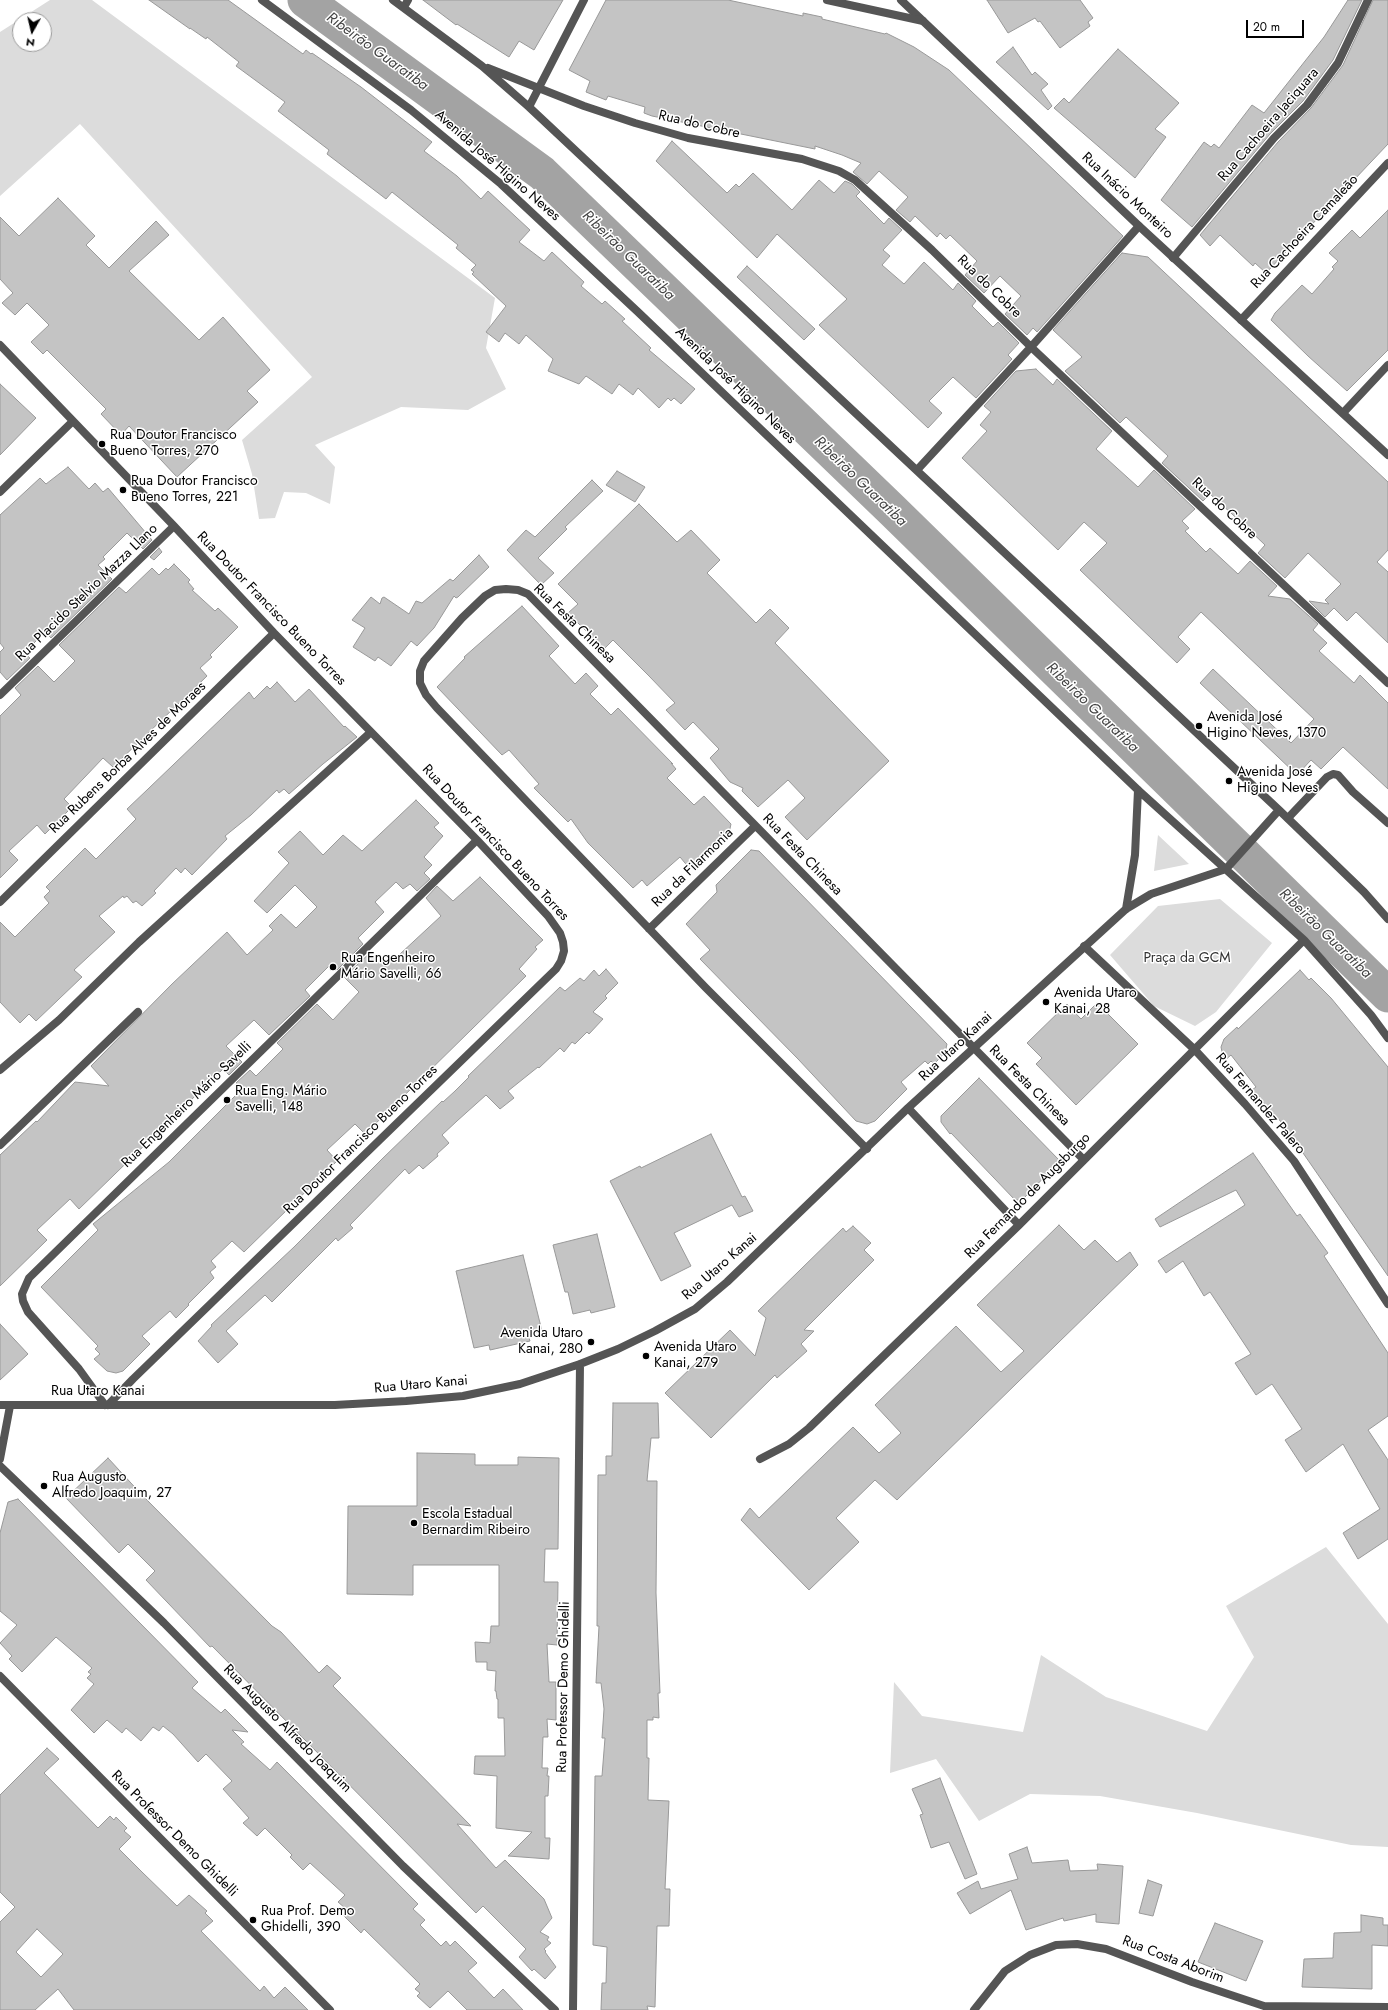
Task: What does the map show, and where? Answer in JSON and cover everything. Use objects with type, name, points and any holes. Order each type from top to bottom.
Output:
[{"type":"street","name":"Avenida José Higino Neves","points":[[262,0],[411,110],[501,184],[644,317],[1138,790],[1304,940],[1371,1015],[1388,1038]]},
{"type":"street","points":[[393,0],[406,4],[530,107],[1288,818],[1388,919]]},
{"type":"street","points":[[530,107],[538,88],[584,0]]},
{"type":"street","points":[[827,0],[923,21]]},
{"type":"street","name":"Rua Inácio Monteiro","points":[[901,0],[1138,226],[1344,413],[1388,455]]},
{"type":"street","name":"Rua Cachoeira Jaciquara","points":[[1173,258],[1274,138],[1307,105],[1338,63],[1368,0]]},
{"type":"street","name":"Rua do Cobre","points":[[482,66],[591,109],[688,138],[802,158],[839,170],[855,180],[1388,683]]},
{"type":"street","name":"Rua Cachoeira Camaleão","points":[[1241,320],[1388,163]]},
{"type":"street","points":[[917,470],[1031,347],[1138,226]]},
{"type":"street","name":"Rua Doutor Francisco Bueno Torres","points":[[0,345],[174,526],[274,633],[477,840],[548,916],[560,933],[564,951],[559,965],[107,1405]]},
{"type":"street","points":[[1344,413],[1388,365]]},
{"type":"street","points":[[0,492],[73,421]]},
{"type":"street","name":"Rua Placido Stelvio Mazza Llano","points":[[0,695],[174,526]]},
{"type":"street","name":"Rua Festa Chinesa","points":[[867,1149],[649,929],[426,695],[420,683],[420,671],[424,661],[462,618],[485,596],[495,590],[518,590],[528,594],[1083,1159]]},
{"type":"street","name":"Rua Rubens Borba Alves de Moraes","points":[[0,902],[274,633]]},
{"type":"street","points":[[0,1070],[59,1020],[139,942],[371,732]]},
{"type":"street","points":[[1288,818],[1327,777],[1333,774],[1338,775],[1353,792],[1388,823]]},
{"type":"street","points":[[1126,909],[1135,855],[1138,790]]},
{"type":"street","points":[[1226,869],[1279,810]]},
{"type":"street","name":"Rua da Filarmonia","points":[[649,929],[755,826]]},
{"type":"street","name":"Rua Engenheiro Mário Savelli","points":[[107,1405],[79,1368],[28,1312],[23,1301],[22,1294],[29,1278],[477,840]]},
{"type":"street","name":"Rua Utaro Kanai","points":[[0,1405],[327,1405],[406,1402],[463,1396],[520,1384],[580,1364],[655,1331],[695,1308],[727,1282],[908,1108],[1126,909],[1151,894],[1168,887],[1226,869]]},
{"type":"street","name":"Rua Fernando de Augsburgo","points":[[760,1459],[789,1444],[809,1428],[1018,1224],[1304,940]]},
{"type":"street","name":"Rua Fernandez Palero","points":[[1084,946],[1194,1050],[1245,1104],[1294,1161],[1388,1304]]},
{"type":"street","points":[[0,1145],[138,1012]]},
{"type":"street","points":[[908,1108],[1018,1224]]},
{"type":"street","name":"Rua Professor Demo Ghidelli","points":[[573,2010],[580,1364]]},
{"type":"street","points":[[0,1460],[10,1406]]},
{"type":"street","name":"Rua Augusto Alfredo Joaquim","points":[[0,1466],[164,1623],[403,1866],[555,2010]]},
{"type":"street","name":"Rua Professor Demo Ghidelli","points":[[0,1676],[330,2010]]},
{"type":"street","name":"Rua Costa Aborim","points":[[974,2010],[1005,1971],[1030,1955],[1056,1945],[1077,1944],[1106,1949],[1264,2008],[1388,2007]]},
{"type":"green space","points":[[50,0],[92,0],[495,298],[486,348],[506,389],[468,410],[401,407],[315,445],[335,467],[330,504],[306,493],[284,492],[275,518],[259,519],[252,474],[242,440],[312,377],[80,124],[0,196],[0,32],[12,24],[12,52],[52,52],[52,12],[31,12]]},
{"type":"green space","points":[[1158,835],[1189,864],[1154,871]]},
{"type":"green space","name":"Praça da GCM","points":[[1220,899],[1272,943],[1216,1012],[1195,1026],[1154,1006],[1110,955],[1158,906]]},
{"type":"green space","points":[[1326,1547],[1388,1624],[1388,1847],[1351,1845],[1197,1813],[1100,1796],[1030,1794],[979,1821],[936,1759],[890,1773],[894,1682],[922,1716],[1023,1732],[1041,1655],[1106,1697],[1207,1731],[1254,1657],[1226,1606]]},
{"type":"building","points":[[149,0],[228,0],[303,54],[306,50],[311,54],[312,53],[361,87],[432,142],[424,151],[457,176],[481,199],[488,191],[530,230],[519,242],[544,261],[552,252],[584,282],[581,286],[602,304],[605,301],[625,319],[622,321],[651,348],[649,350],[695,389],[681,404],[674,398],[671,401],[668,398],[659,408],[638,388],[633,395],[619,384],[612,394],[586,376],[579,384],[548,371],[553,359],[526,335],[519,344],[505,333],[499,342],[486,332],[506,306],[472,274],[474,272],[471,270],[476,265],[456,248],[458,245],[392,192],[386,199],[327,154],[329,150],[278,111],[285,102],[236,66],[239,62],[207,37],[206,39],[190,29]]},
{"type":"building","points":[[423,0],[563,0],[534,50],[519,41],[509,57],[457,24],[456,25]]},
{"type":"building","points":[[606,0],[728,0],[803,16],[803,13],[822,17],[822,19],[886,33],[914,47],[949,70],[1123,236],[1037,332],[1033,328],[1027,335],[1005,314],[1021,296],[1000,276],[984,293],[965,275],[977,261],[950,235],[946,239],[940,233],[937,237],[915,216],[910,222],[896,210],[908,197],[879,171],[867,184],[853,172],[861,163],[815,146],[815,149],[652,116],[644,113],[645,107],[608,96],[606,100],[586,92],[590,81],[569,70]]},
{"type":"building","points":[[987,0],[1080,0],[1093,18],[1088,22],[1090,26],[1060,48],[1040,21],[1038,22],[1035,18],[1008,33]]},
{"type":"building","points":[[1348,0],[1362,0],[1333,60],[1303,101],[1270,134],[1192,227],[1161,200],[1204,142],[1211,147],[1214,144],[1219,148],[1252,105],[1264,113],[1324,37]]},
{"type":"building","points":[[1373,0],[1388,0],[1388,144],[1266,273],[1255,263],[1253,266],[1220,235],[1210,246],[1200,235],[1278,142],[1311,108],[1343,65]]},
{"type":"building","points":[[1013,47],[1032,75],[1035,72],[1048,84],[1041,90],[1052,106],[1048,110],[996,62]]},
{"type":"building","points":[[1118,49],[1179,103],[1155,129],[1166,137],[1135,178],[1054,108],[1064,98],[1069,103]]},
{"type":"building","points":[[672,141],[727,193],[736,184],[739,187],[753,173],[792,210],[819,180],[834,193],[845,181],[852,184],[860,192],[856,196],[884,224],[889,218],[902,230],[883,250],[890,256],[882,265],[904,284],[924,262],[953,290],[958,283],[976,301],[972,306],[993,327],[998,322],[1019,343],[1008,355],[1012,359],[976,398],[953,377],[929,401],[942,413],[928,428],[819,325],[847,299],[777,234],[757,258],[656,161]]},
{"type":"building","points":[[58,198],[95,236],[86,245],[109,268],[156,221],[169,235],[129,271],[199,340],[223,317],[270,370],[247,391],[258,402],[177,477],[129,426],[121,435],[101,414],[106,409],[47,350],[43,354],[31,342],[49,325],[27,303],[15,315],[2,303],[13,293],[0,279],[0,217],[19,236]]},
{"type":"building","points":[[1388,210],[1388,350],[1347,391],[1271,320],[1275,313],[1302,285],[1312,294],[1334,269],[1332,267],[1338,261],[1329,253],[1352,230],[1360,238]]},
{"type":"building","points":[[1122,253],[1148,257],[1388,482],[1388,550],[1377,562],[1388,572],[1388,643],[1356,612],[1347,621],[1334,608],[1325,617],[1309,601],[1329,604],[1325,600],[1341,584],[1308,553],[1285,578],[1258,553],[1265,545],[1243,524],[1210,494],[1203,501],[1162,463],[1168,456],[1126,417],[1120,423],[1065,371],[1082,357],[1053,330]]},
{"type":"building","points":[[747,266],[815,329],[804,340],[737,277]]},
{"type":"building","points":[[1036,369],[1053,385],[1057,379],[1112,431],[1096,449],[1138,487],[1154,470],[1195,509],[1182,521],[1189,528],[1185,531],[1206,552],[1210,548],[1238,574],[1250,561],[1277,586],[1268,596],[1290,599],[1318,624],[1313,630],[1327,643],[1319,651],[1354,683],[1360,675],[1388,703],[1388,789],[1343,747],[1321,769],[1311,760],[1297,775],[1200,683],[1213,669],[1291,743],[1314,719],[1201,612],[1178,637],[1190,649],[1177,663],[1080,570],[1107,543],[1084,522],[1058,550],[962,458],[987,431],[980,425],[991,412],[984,406],[1016,371]]},
{"type":"building","points":[[0,384],[36,418],[0,455]]},
{"type":"building","points":[[68,467],[89,489],[95,483],[103,492],[108,488],[152,540],[143,549],[127,533],[103,557],[105,559],[98,565],[112,579],[51,638],[45,632],[24,653],[30,658],[7,680],[0,672],[0,652],[4,648],[0,643],[0,515],[40,478],[46,484]]},
{"type":"building","points":[[617,471],[645,487],[635,502],[606,485]]},
{"type":"building","points":[[592,480],[603,491],[565,527],[567,529],[538,558],[554,573],[541,585],[507,550],[526,530],[535,537]]},
{"type":"building","points":[[639,504],[677,542],[691,530],[720,560],[707,573],[756,623],[770,609],[789,628],[775,643],[889,761],[807,840],[785,817],[805,798],[788,780],[758,807],[742,791],[743,788],[730,782],[710,758],[719,749],[693,722],[685,730],[666,710],[675,703],[649,676],[613,640],[604,649],[568,613],[578,604],[558,584]]},
{"type":"building","points":[[159,548],[162,552],[154,560],[150,557]]},
{"type":"building","points":[[479,555],[489,567],[458,597],[456,598],[454,596],[434,628],[417,646],[411,641],[391,666],[378,657],[375,661],[353,647],[365,628],[352,620],[371,597],[380,604],[382,598],[384,597],[409,614],[416,601],[422,603],[450,579],[453,581]]},
{"type":"building","points":[[174,564],[190,580],[188,582],[194,589],[192,590],[215,611],[218,608],[238,627],[210,655],[212,657],[200,668],[207,676],[113,767],[103,758],[64,799],[69,804],[69,810],[45,834],[37,825],[9,851],[18,860],[0,878],[0,716],[21,695],[15,688],[38,666],[54,682],[75,661],[59,645],[119,587],[126,593],[152,568],[159,575],[166,568],[168,570]]},
{"type":"building","points":[[522,606],[559,646],[549,656],[575,684],[586,673],[598,686],[590,694],[611,715],[618,708],[673,764],[671,763],[676,769],[667,778],[694,805],[704,796],[731,824],[729,833],[690,869],[680,857],[647,886],[642,880],[633,888],[588,843],[571,819],[568,822],[534,788],[539,784],[509,750],[502,755],[437,687],[465,658],[464,657]]},
{"type":"building","points":[[277,682],[295,702],[309,689],[344,727],[345,726],[357,737],[289,794],[284,789],[279,793],[277,790],[251,815],[225,836],[227,839],[192,875],[185,868],[181,873],[176,868],[154,891],[156,893],[142,906],[136,901],[133,903],[127,896],[124,898],[123,896],[99,916],[115,932],[74,970],[82,977],[36,1021],[29,1014],[20,1023],[0,1002],[0,922],[15,937],[49,903],[44,897],[50,891],[46,887],[85,848],[96,859],[136,819],[127,809],[249,692],[254,699],[267,686],[270,689]]},
{"type":"building","points":[[416,800],[439,823],[434,827],[443,836],[424,857],[432,865],[424,873],[430,879],[417,891],[410,884],[403,889],[396,882],[375,902],[384,912],[358,938],[363,944],[337,970],[331,964],[305,990],[310,996],[269,1035],[254,1020],[226,1046],[242,1062],[229,1075],[223,1069],[79,1209],[70,1199],[37,1230],[47,1240],[0,1286],[0,1155],[36,1121],[37,1122],[75,1082],[109,1086],[91,1066],[172,984],[227,932],[247,955],[273,930],[269,926],[281,914],[296,928],[317,907],[295,885],[267,913],[254,901],[289,863],[278,852],[300,831],[323,855],[343,835],[362,851]]},
{"type":"building","points":[[751,850],[759,851],[947,1044],[945,1053],[934,1064],[931,1061],[928,1064],[925,1061],[901,1082],[907,1089],[875,1121],[867,1124],[856,1121],[798,1059],[700,959],[710,950],[686,924],[717,892],[716,885]]},
{"type":"building","points":[[480,877],[543,940],[535,947],[537,949],[519,969],[526,976],[365,1134],[355,1124],[327,1150],[337,1161],[244,1252],[232,1241],[211,1261],[216,1267],[210,1272],[214,1278],[176,1318],[170,1311],[142,1336],[150,1344],[123,1371],[116,1373],[107,1371],[94,1359],[100,1354],[95,1349],[98,1346],[41,1287],[98,1230],[93,1224],[169,1162],[242,1089],[236,1083],[250,1070],[256,1076],[283,1049],[277,1043],[317,1004],[333,1020],[359,992],[344,977],[371,952],[386,967],[441,916],[426,898],[437,886],[453,901]]},
{"type":"building","points":[[606,969],[618,983],[605,996],[607,998],[593,1012],[603,1019],[589,1034],[587,1032],[575,1044],[572,1042],[564,1052],[560,1048],[539,1068],[538,1067],[508,1091],[514,1098],[500,1109],[486,1095],[442,1135],[449,1143],[437,1154],[438,1156],[423,1169],[419,1165],[409,1174],[405,1169],[350,1225],[353,1228],[338,1241],[336,1238],[272,1302],[265,1295],[226,1331],[238,1344],[218,1363],[198,1341],[212,1326],[211,1325],[294,1247],[383,1158],[442,1101],[443,1102],[455,1091],[469,1077],[468,1076],[560,987],[565,991],[580,978],[584,981],[594,970],[599,976]]},
{"type":"building","points":[[1300,970],[1309,980],[1311,978],[1331,998],[1388,1067],[1388,1276],[1283,1124],[1252,1090],[1256,1087],[1231,1055],[1224,1061],[1221,1047],[1224,1039],[1237,1027],[1238,1029]]},
{"type":"building","points":[[1097,1003],[1138,1044],[1076,1105],[1036,1064],[1042,1058],[1027,1043],[1067,1004],[1081,1019]]},
{"type":"building","points":[[979,1078],[1060,1161],[1022,1200],[1015,1200],[951,1133],[950,1134],[941,1122],[941,1116]]},
{"type":"building","points":[[711,1134],[742,1197],[745,1196],[753,1211],[739,1217],[732,1205],[674,1233],[691,1266],[661,1281],[610,1181],[640,1166],[641,1168]]},
{"type":"building","points":[[1253,1153],[1297,1216],[1300,1214],[1328,1253],[1324,1256],[1388,1353],[1388,1416],[1368,1430],[1388,1460],[1388,1539],[1358,1559],[1343,1533],[1380,1509],[1343,1444],[1306,1472],[1285,1440],[1302,1429],[1272,1384],[1256,1395],[1235,1363],[1251,1354],[1210,1292],[1204,1296],[1183,1261],[1166,1273],[1158,1261],[1245,1205],[1236,1190],[1160,1227],[1155,1219]]},
{"type":"building","points":[[1059,1225],[1084,1250],[1095,1240],[1117,1262],[1130,1252],[1138,1265],[897,1500],[875,1480],[836,1518],[859,1542],[809,1590],[741,1520],[750,1508],[759,1518],[853,1427],[879,1453],[901,1433],[875,1405],[956,1326],[1001,1372],[1024,1351],[977,1305]]},
{"type":"building","points":[[853,1226],[871,1243],[864,1250],[874,1260],[804,1330],[814,1331],[801,1344],[807,1351],[777,1378],[775,1375],[711,1438],[665,1393],[730,1330],[755,1356],[766,1318],[758,1311],[843,1228],[846,1232]]},
{"type":"building","points":[[597,1234],[615,1307],[591,1313],[590,1310],[573,1314],[568,1292],[565,1292],[553,1245]]},
{"type":"building","points":[[523,1255],[542,1331],[528,1335],[530,1341],[490,1350],[489,1345],[474,1348],[456,1271]]},
{"type":"building","points":[[0,1324],[28,1354],[0,1380]]},
{"type":"building","points":[[613,1403],[658,1403],[659,1438],[651,1438],[647,1481],[657,1481],[656,1593],[660,1693],[658,1693],[659,1718],[653,1717],[653,1720],[647,1720],[647,1758],[649,1758],[648,1800],[669,1801],[665,1889],[670,1889],[669,1926],[657,1926],[655,2007],[647,2006],[648,2010],[601,2010],[602,1983],[606,1983],[607,1947],[593,1945],[595,1776],[602,1776],[605,1738],[602,1738],[604,1709],[601,1683],[596,1683],[599,1626],[597,1626],[598,1475],[606,1475],[606,1456],[612,1456]]},
{"type":"building","points":[[417,1453],[475,1454],[475,1465],[518,1465],[518,1457],[559,1458],[558,1549],[545,1549],[544,1582],[558,1582],[557,1645],[547,1644],[549,1682],[556,1682],[556,1720],[547,1719],[548,1737],[543,1737],[542,1768],[548,1768],[547,1776],[549,1776],[548,1796],[545,1796],[545,1838],[550,1838],[549,1859],[508,1856],[532,1832],[496,1828],[497,1776],[474,1774],[475,1756],[505,1756],[504,1718],[498,1718],[498,1699],[495,1691],[496,1671],[487,1670],[487,1662],[476,1662],[475,1642],[490,1643],[491,1626],[499,1626],[499,1565],[413,1565],[413,1595],[347,1594],[348,1506],[417,1506]]},
{"type":"building","points":[[108,1458],[142,1495],[272,1626],[281,1632],[319,1673],[327,1665],[341,1678],[333,1686],[471,1826],[457,1824],[496,1868],[505,1860],[544,1899],[552,1918],[540,1932],[549,1937],[547,1940],[551,1943],[544,1949],[556,1967],[545,1979],[534,1969],[532,1971],[519,1957],[526,1949],[483,1906],[476,1913],[212,1646],[210,1647],[146,1580],[155,1571],[128,1544],[119,1553],[66,1498]]},
{"type":"building","points":[[18,1499],[198,1682],[192,1688],[221,1713],[225,1709],[248,1732],[232,1730],[244,1742],[241,1744],[270,1770],[277,1762],[418,1904],[413,1909],[425,1920],[420,1925],[441,1946],[446,1941],[450,1946],[455,1941],[477,1963],[468,1971],[494,1998],[503,1989],[523,2010],[467,2010],[448,1991],[430,2008],[417,1996],[420,1993],[415,1989],[420,1984],[364,1929],[361,1933],[340,1912],[345,1908],[338,1902],[345,1895],[310,1863],[303,1870],[290,1857],[292,1855],[265,1828],[257,1836],[243,1823],[249,1818],[223,1789],[232,1781],[206,1754],[198,1762],[173,1734],[163,1726],[159,1731],[153,1727],[141,1741],[126,1728],[122,1733],[107,1720],[94,1733],[71,1710],[94,1684],[87,1678],[91,1674],[88,1672],[92,1668],[56,1637],[22,1672],[9,1659],[12,1656],[0,1643],[17,1625],[0,1611],[0,1533],[8,1502]]},
{"type":"building","points":[[47,1748],[59,1759],[44,1773],[98,1828],[110,1816],[114,1820],[116,1817],[127,1828],[124,1831],[131,1837],[119,1849],[177,1906],[189,1895],[207,1911],[205,1913],[213,1921],[201,1931],[260,1991],[264,1986],[274,1998],[285,1987],[308,2010],[74,2010],[58,1989],[35,2010],[0,2010],[0,1922],[15,1907],[0,1892],[0,1795]],"holes":[[[37,1929],[63,1954],[41,1977],[16,1952]]]},
{"type":"building","points":[[940,1778],[977,1874],[965,1879],[949,1842],[931,1848],[920,1815],[923,1814],[912,1789]]},
{"type":"building","points":[[1027,1847],[1032,1863],[1068,1860],[1070,1871],[1098,1870],[1097,1864],[1123,1866],[1119,1924],[1096,1922],[1096,1914],[1064,1921],[1063,1918],[1026,1930],[1011,1890],[970,1914],[957,1893],[978,1881],[981,1889],[1018,1879],[1009,1854]]},
{"type":"building","points":[[1148,1880],[1162,1885],[1153,1916],[1139,1913]]},
{"type":"building","points":[[1361,1915],[1383,1918],[1383,1925],[1388,1925],[1388,1946],[1372,1945],[1372,1989],[1302,1987],[1304,1959],[1333,1958],[1334,1933],[1361,1932]]},
{"type":"building","points":[[1215,1923],[1263,1941],[1246,1981],[1198,1962]]},
{"type":"waterway","name":"Ribeirão Guaratiba","points":[[305,0],[542,173],[892,510],[1388,995]]},
{"type":"place","name":"Rua Doutor Francisco Bueno Torres, 270","points":[[102,444]]},
{"type":"place","name":"Rua Doutor Francisco Bueno Torres, 221","points":[[123,490]]},
{"type":"place","name":"Avenida José Higino Neves, 1370","points":[[1199,726]]},
{"type":"place","name":"Avenida José Higino Neves","points":[[1229,781]]},
{"type":"place","name":"Rua Engenheiro Mário Savelli, 66","points":[[333,967]]},
{"type":"place","name":"Avenida Utaro Kanai, 28","points":[[1046,1002]]},
{"type":"place","name":"Rua Eng. Mário Savelli, 148","points":[[227,1100]]},
{"type":"place","name":"Avenida Utaro Kanai, 280","points":[[591,1342]]},
{"type":"place","name":"Avenida Utaro Kanai, 279","points":[[646,1356]]},
{"type":"place","name":"Rua Augusto Alfredo Joaquim, 27","points":[[44,1486]]},
{"type":"place","name":"Escola Estadual Bernardim Ribeiro","points":[[414,1523]]},
{"type":"place","name":"Rua Prof. Demo Ghidelli, 390","points":[[253,1920]]}]
